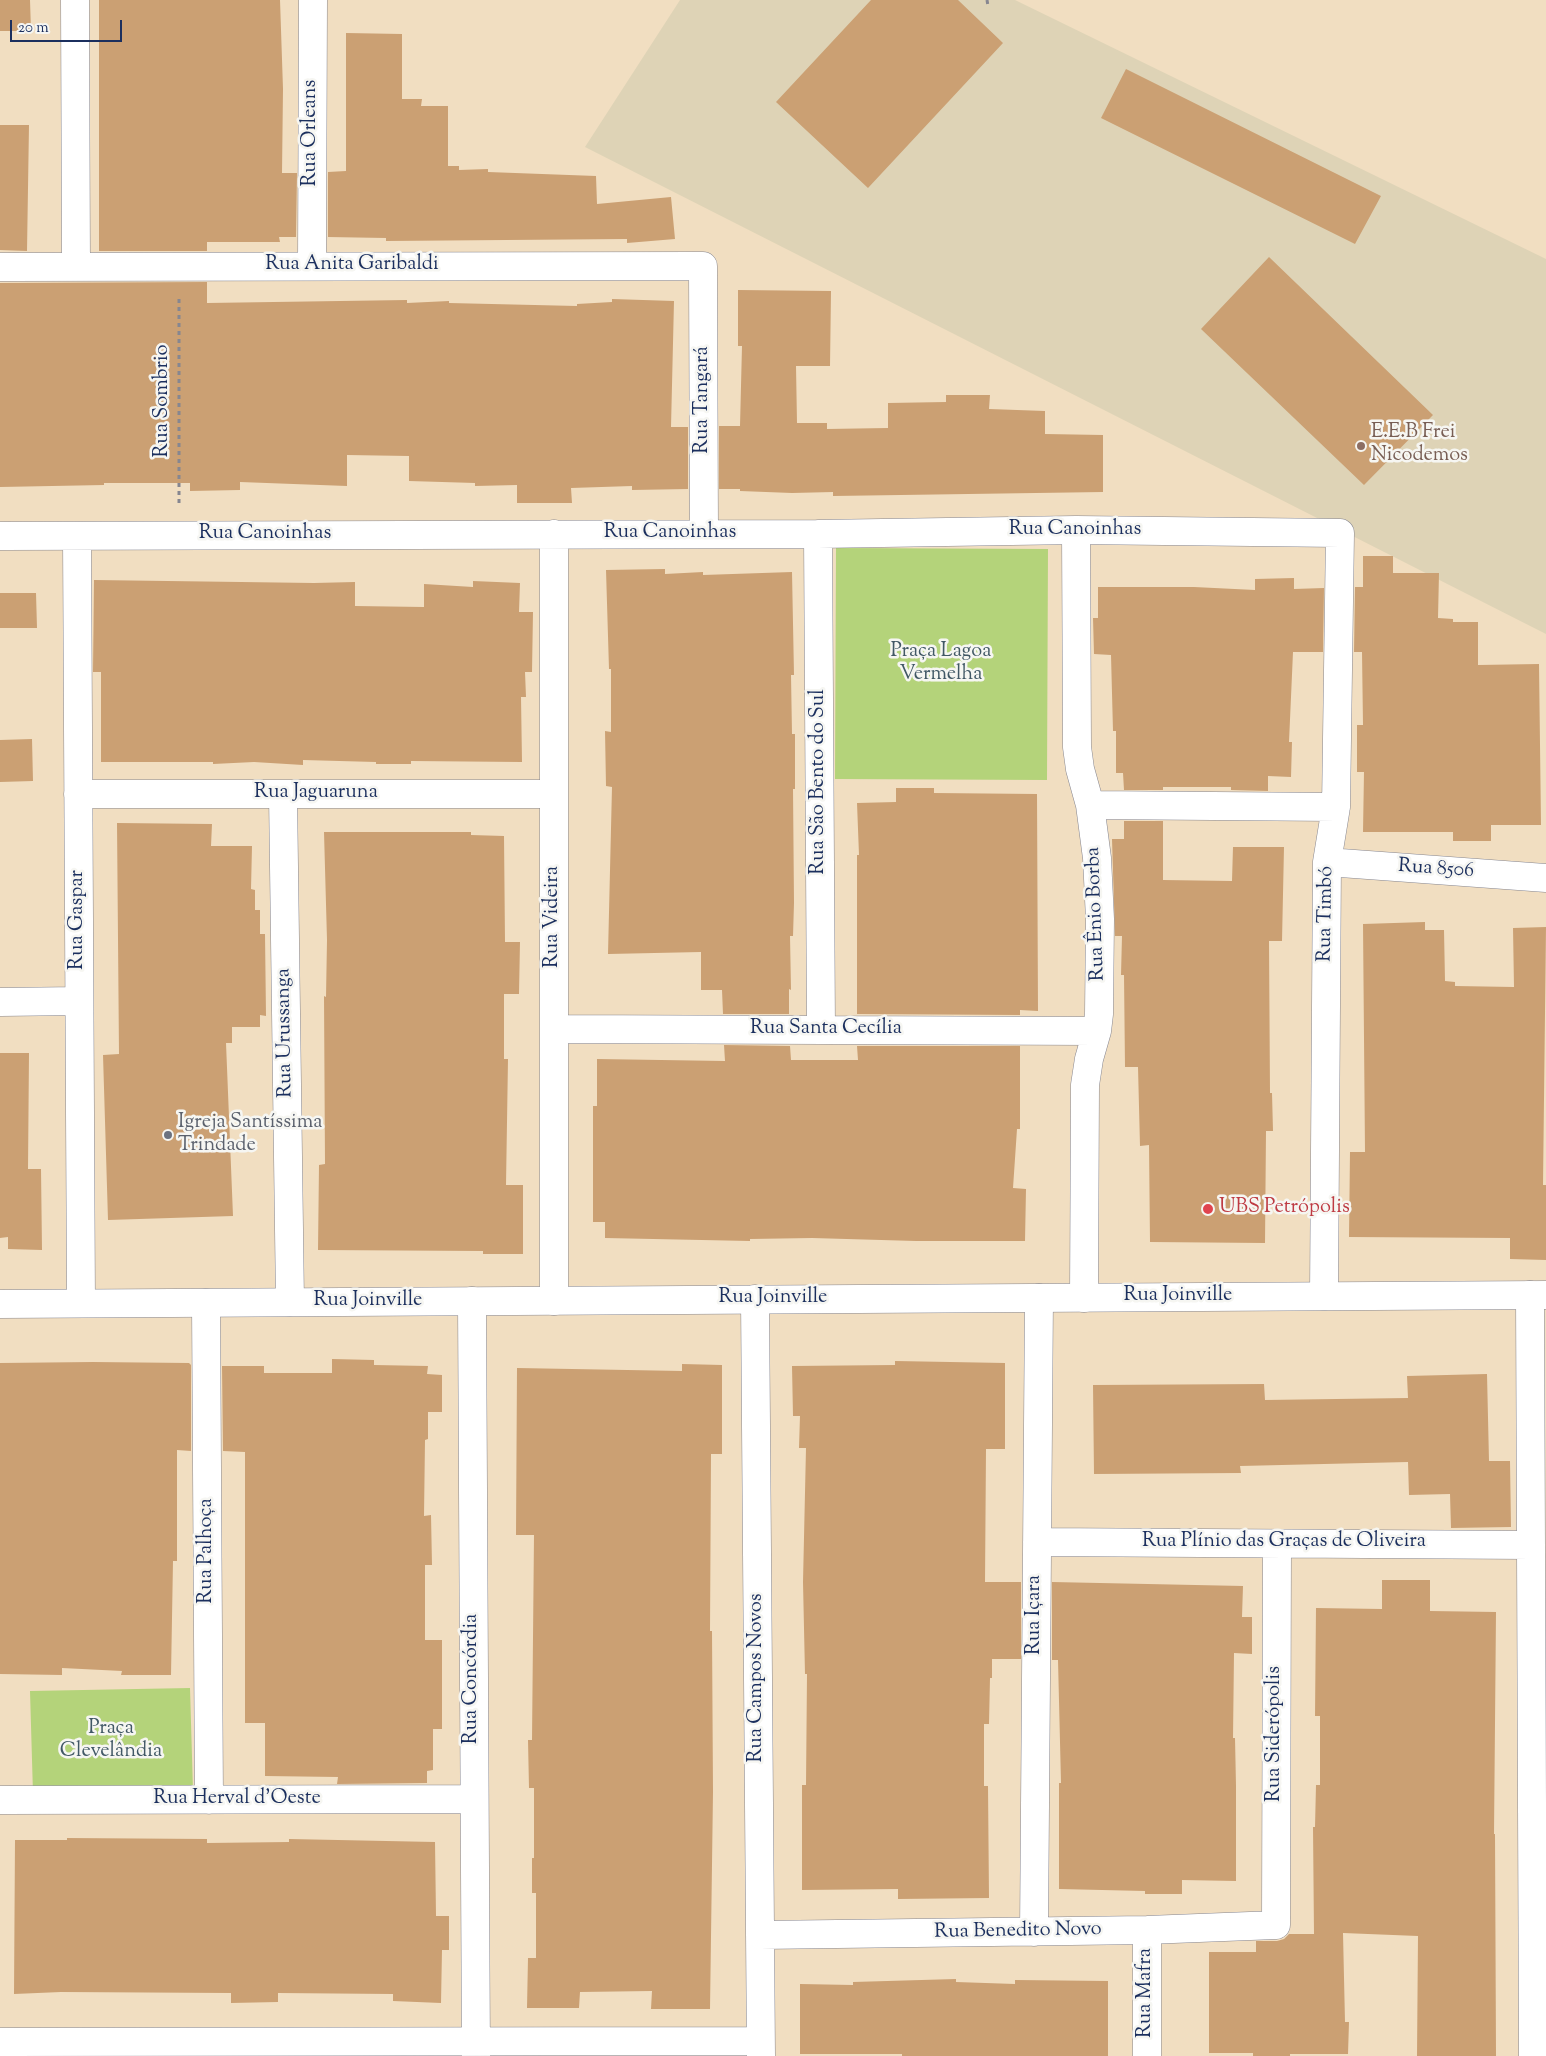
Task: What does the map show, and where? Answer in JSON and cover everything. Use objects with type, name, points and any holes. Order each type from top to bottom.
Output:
[{"type":"street","points":[[74,0],[76,266]]},
{"type":"street","name":"Rua Orleans","points":[[312,266],[313,0]]},
{"type":"street","name":"Rua Anita Garibaldi","points":[[0,267],[704,266]]},
{"type":"street","name":"Rua Tangará","points":[[704,266],[704,534]]},
{"type":"street","name":"Rua Canoinhas","points":[[0,536],[818,534],[1076,530],[1340,533]]},
{"type":"street","name":"Rua Ênio Borba","points":[[1076,530],[1077,747],[1080,769],[1090,806],[1097,858],[1100,919],[1099,1014],[1085,1085],[1084,1298]]},
{"type":"street","name":"Rua Timbó","points":[[1324,1296],[1327,862],[1336,807],[1340,533]]},
{"type":"street","name":"Rua Videira","points":[[554,534],[554,1301]]},
{"type":"street","name":"Rua São Bento do Sul","points":[[818,534],[821,1030]]},
{"type":"street","name":"Rua Gaspar","points":[[77,536],[80,1303]]},
{"type":"street","name":"Rua Jaguaruna","points":[[78,794],[554,794]]},
{"type":"street","name":"Rua Urussanga","points":[[283,794],[290,1302]]},
{"type":"street","points":[[1090,806],[1336,807]]},
{"type":"street","name":"Rua 8506","points":[[1327,862],[1546,878]]},
{"type":"street","points":[[0,1002],[79,1001]]},
{"type":"street","name":"Rua Santa Cecília","points":[[554,1029],[1097,1031]]},
{"type":"street","points":[[1533,2056],[1539,1585],[1531,1545],[1538,1295]]},
{"type":"street","name":"Rua Joinville","points":[[0,1304],[1538,1295]]},
{"type":"street","name":"Rua Içara","points":[[1034,1932],[1039,1298]]},
{"type":"street","name":"Rua Campos Novos","points":[[755,1299],[761,2048]]},
{"type":"street","name":"Rua Concórdia","points":[[472,1301],[476,2049]]},
{"type":"street","name":"Rua Palhoça","points":[[206,1303],[209,1800]]},
{"type":"street","name":"Rua Plínio das Graças de Oliveira","points":[[1037,1542],[1531,1545]]},
{"type":"street","name":"Rua Siderópolis","points":[[1276,1925],[1277,1544]]},
{"type":"street","name":"Rua Herval d'Oeste","points":[[0,1800],[474,1799]]},
{"type":"street","name":"Rua Benedito Novo","points":[[760,1935],[1147,1930],[1276,1925]]},
{"type":"street","name":"Rua Mafra","points":[[1147,1930],[1147,2056]]},
{"type":"street","points":[[0,2042],[210,2049],[761,2048]]},
{"type":"path","points":[[987,0],[988,6]]},
{"type":"path","name":"Rua Sombrio","points":[[179,266],[179,536]]},
{"type":"shaded area","name":"E.E.B Frei Nicodemos","points":[[680,0],[1015,0],[1546,259],[1546,634],[585,147]]},
{"type":"green space","name":"Praça Lagoa Vermelha","points":[[836,548],[1048,549],[1047,780],[835,779]]},
{"type":"green space","name":"Praça Clevelândia","points":[[190,1688],[193,1791],[33,1794],[30,1691]]},
{"type":"building","points":[[0,0],[30,0],[31,31],[0,31]]},
{"type":"building","points":[[99,0],[280,0],[283,89],[282,173],[297,173],[296,237],[279,237],[280,242],[207,242],[207,251],[99,251]]},
{"type":"building","points":[[871,0],[958,0],[1003,43],[868,188],[776,102]]},
{"type":"building","points":[[346,33],[402,34],[402,99],[422,99],[421,106],[448,106],[448,166],[459,166],[459,170],[488,169],[488,172],[596,176],[597,204],[671,197],[675,239],[627,243],[627,239],[386,241],[386,238],[328,237],[328,172],[346,171]]},
{"type":"building","points":[[1126,69],[1381,196],[1355,244],[1101,118]]},
{"type":"building","points":[[0,125],[29,125],[27,251],[0,250]]},
{"type":"building","points":[[1269,257],[1433,415],[1364,485],[1201,329]]},
{"type":"building","points":[[207,282],[207,303],[407,300],[407,303],[449,301],[449,303],[577,306],[577,304],[612,302],[612,299],[674,301],[671,427],[688,427],[688,489],[632,490],[632,486],[571,488],[572,503],[517,503],[517,485],[475,486],[475,483],[409,481],[409,456],[347,455],[347,486],[240,482],[240,490],[190,491],[190,483],[104,483],[104,485],[0,487],[0,283]]},
{"type":"building","points":[[738,290],[831,291],[830,366],[796,366],[797,423],[827,423],[827,429],[888,428],[888,403],[946,402],[946,395],[990,395],[989,409],[1045,411],[1045,434],[1103,435],[1103,492],[833,496],[833,492],[792,493],[719,489],[719,426],[740,426],[742,346],[738,346]]},
{"type":"building","points":[[1363,556],[1393,556],[1393,573],[1439,573],[1438,618],[1453,619],[1453,622],[1478,622],[1478,665],[1539,664],[1541,825],[1491,825],[1491,841],[1453,841],[1453,832],[1363,832],[1364,772],[1357,772],[1357,725],[1363,725],[1362,652],[1354,652],[1355,587],[1363,587]]},
{"type":"building","points":[[665,569],[665,574],[703,572],[703,575],[792,572],[794,675],[791,675],[792,734],[795,734],[795,789],[793,789],[794,903],[793,936],[790,936],[791,990],[789,989],[789,1014],[723,1014],[722,990],[701,990],[701,952],[608,954],[612,787],[606,786],[605,731],[611,732],[611,669],[609,669],[606,570]]},
{"type":"building","points":[[1294,578],[1294,589],[1324,588],[1323,652],[1293,652],[1289,742],[1292,742],[1291,777],[1268,776],[1268,791],[1231,790],[1231,787],[1163,787],[1163,790],[1124,790],[1123,773],[1116,773],[1116,731],[1113,731],[1111,655],[1094,654],[1093,618],[1098,618],[1098,587],[1194,587],[1255,590],[1255,579]]},
{"type":"building","points":[[94,580],[355,582],[355,606],[424,607],[424,584],[473,587],[473,581],[520,583],[519,612],[533,612],[532,672],[525,672],[526,697],[521,697],[522,762],[411,761],[411,764],[376,764],[376,762],[303,760],[303,765],[254,762],[213,764],[213,762],[101,762],[101,672],[93,672]]},
{"type":"building","points":[[0,593],[36,593],[37,628],[0,628]]},
{"type":"building","points":[[32,739],[33,781],[0,782],[0,740]]},
{"type":"building","points":[[896,788],[934,788],[934,793],[1037,794],[1038,1011],[1020,1010],[1020,1015],[857,1014],[857,855],[859,855],[857,803],[896,802]]},
{"type":"building","points":[[1124,821],[1163,821],[1163,880],[1232,881],[1233,847],[1284,847],[1282,941],[1269,941],[1270,1093],[1272,1093],[1273,1131],[1266,1131],[1265,1243],[1150,1242],[1149,1145],[1140,1146],[1138,1067],[1125,1067],[1124,975],[1121,975],[1122,936],[1115,936],[1112,839],[1124,839]]},
{"type":"building","points":[[117,823],[212,824],[211,846],[252,846],[251,889],[255,890],[255,910],[260,910],[260,934],[265,934],[266,1016],[260,1015],[260,1027],[232,1027],[232,1043],[226,1043],[233,1216],[108,1220],[103,1055],[119,1054]]},
{"type":"building","points":[[324,832],[471,832],[471,835],[504,836],[505,942],[520,942],[519,994],[504,994],[504,1059],[508,1059],[506,1185],[523,1185],[523,1254],[483,1254],[483,1251],[318,1250],[319,1165],[325,1164],[324,996],[326,997],[327,940]]},
{"type":"building","points":[[1425,922],[1425,930],[1444,930],[1445,981],[1455,982],[1455,986],[1514,987],[1513,928],[1546,927],[1543,1185],[1546,1185],[1546,1260],[1510,1259],[1510,1238],[1349,1237],[1350,1152],[1365,1152],[1363,924]]},
{"type":"building","points":[[724,1045],[790,1046],[791,1060],[858,1060],[857,1046],[1020,1046],[1020,1129],[1017,1129],[1013,1188],[1026,1189],[1025,1241],[916,1241],[812,1238],[750,1239],[750,1241],[605,1238],[605,1222],[593,1222],[593,1106],[597,1106],[597,1059],[725,1061]]},
{"type":"building","points":[[0,1053],[29,1053],[28,1169],[41,1169],[42,1250],[8,1249],[8,1237],[0,1238]]},
{"type":"building","points":[[332,1359],[374,1360],[374,1365],[428,1366],[427,1374],[442,1375],[442,1412],[428,1412],[428,1439],[425,1440],[424,1516],[431,1515],[432,1565],[425,1565],[425,1640],[442,1640],[442,1729],[433,1729],[433,1770],[427,1771],[427,1783],[337,1784],[338,1777],[265,1776],[265,1723],[245,1723],[245,1452],[223,1451],[222,1366],[264,1366],[264,1373],[332,1373]]},
{"type":"building","points":[[895,1361],[1005,1363],[1005,1449],[986,1449],[985,1582],[1021,1582],[1021,1659],[992,1659],[989,1724],[984,1724],[984,1786],[988,1786],[989,1898],[898,1899],[898,1889],[802,1890],[802,1785],[806,1785],[807,1674],[805,1674],[803,1582],[806,1448],[799,1448],[800,1416],[793,1416],[792,1366],[895,1365]]},
{"type":"building","points":[[0,1363],[189,1363],[191,1365],[191,1451],[177,1450],[177,1561],[173,1561],[171,1675],[121,1675],[122,1671],[62,1668],[62,1675],[0,1674]]},
{"type":"building","points":[[682,1364],[722,1365],[722,1454],[711,1454],[710,1631],[712,1631],[713,1792],[710,2009],[651,2009],[652,1991],[580,1992],[579,2008],[527,2008],[528,1958],[536,1958],[536,1893],[532,1893],[534,1788],[529,1788],[528,1740],[532,1740],[534,1535],[516,1535],[517,1368],[682,1371]]},
{"type":"building","points":[[1487,1374],[1489,1461],[1510,1461],[1511,1527],[1451,1528],[1450,1494],[1409,1495],[1408,1462],[1240,1466],[1241,1473],[1094,1474],[1093,1385],[1264,1384],[1265,1400],[1408,1398],[1407,1376]]},
{"type":"building","points":[[1382,1580],[1430,1580],[1430,1611],[1496,1612],[1494,1834],[1496,2056],[1417,2056],[1418,1936],[1343,1933],[1345,2022],[1349,2022],[1348,2054],[1253,2056],[1253,2053],[1209,2053],[1209,1952],[1256,1952],[1256,1941],[1277,1941],[1284,1939],[1289,1934],[1314,1934],[1313,1827],[1315,1827],[1316,1785],[1320,1785],[1320,1716],[1315,1716],[1316,1608],[1382,1609]]},
{"type":"building","points":[[1052,1582],[1243,1586],[1242,1617],[1252,1617],[1252,1654],[1234,1653],[1233,1738],[1235,1738],[1236,1881],[1182,1880],[1182,1894],[1145,1894],[1145,1891],[1059,1889],[1059,1783],[1061,1783],[1058,1660],[1052,1660]]},
{"type":"building","points":[[67,1838],[207,1839],[207,1843],[289,1842],[289,1839],[435,1842],[436,1916],[449,1916],[449,1950],[442,1950],[441,2003],[393,2001],[393,1994],[278,1993],[278,2002],[231,2003],[231,1993],[61,1992],[14,1994],[15,1840],[67,1840]]},
{"type":"building","points":[[956,1979],[956,1982],[1015,1984],[1015,1980],[1108,1981],[1108,2056],[800,2054],[800,1984],[853,1985],[853,1982]]},
{"type":"place","name":"E.E.B Frei Nicodemos","points":[[1361,446]]},
{"type":"place","name":"Igreja Santíssima Trindade","points":[[168,1135]]},
{"type":"place","name":"UBS Petrópolis","points":[[1208,1209]]}]
